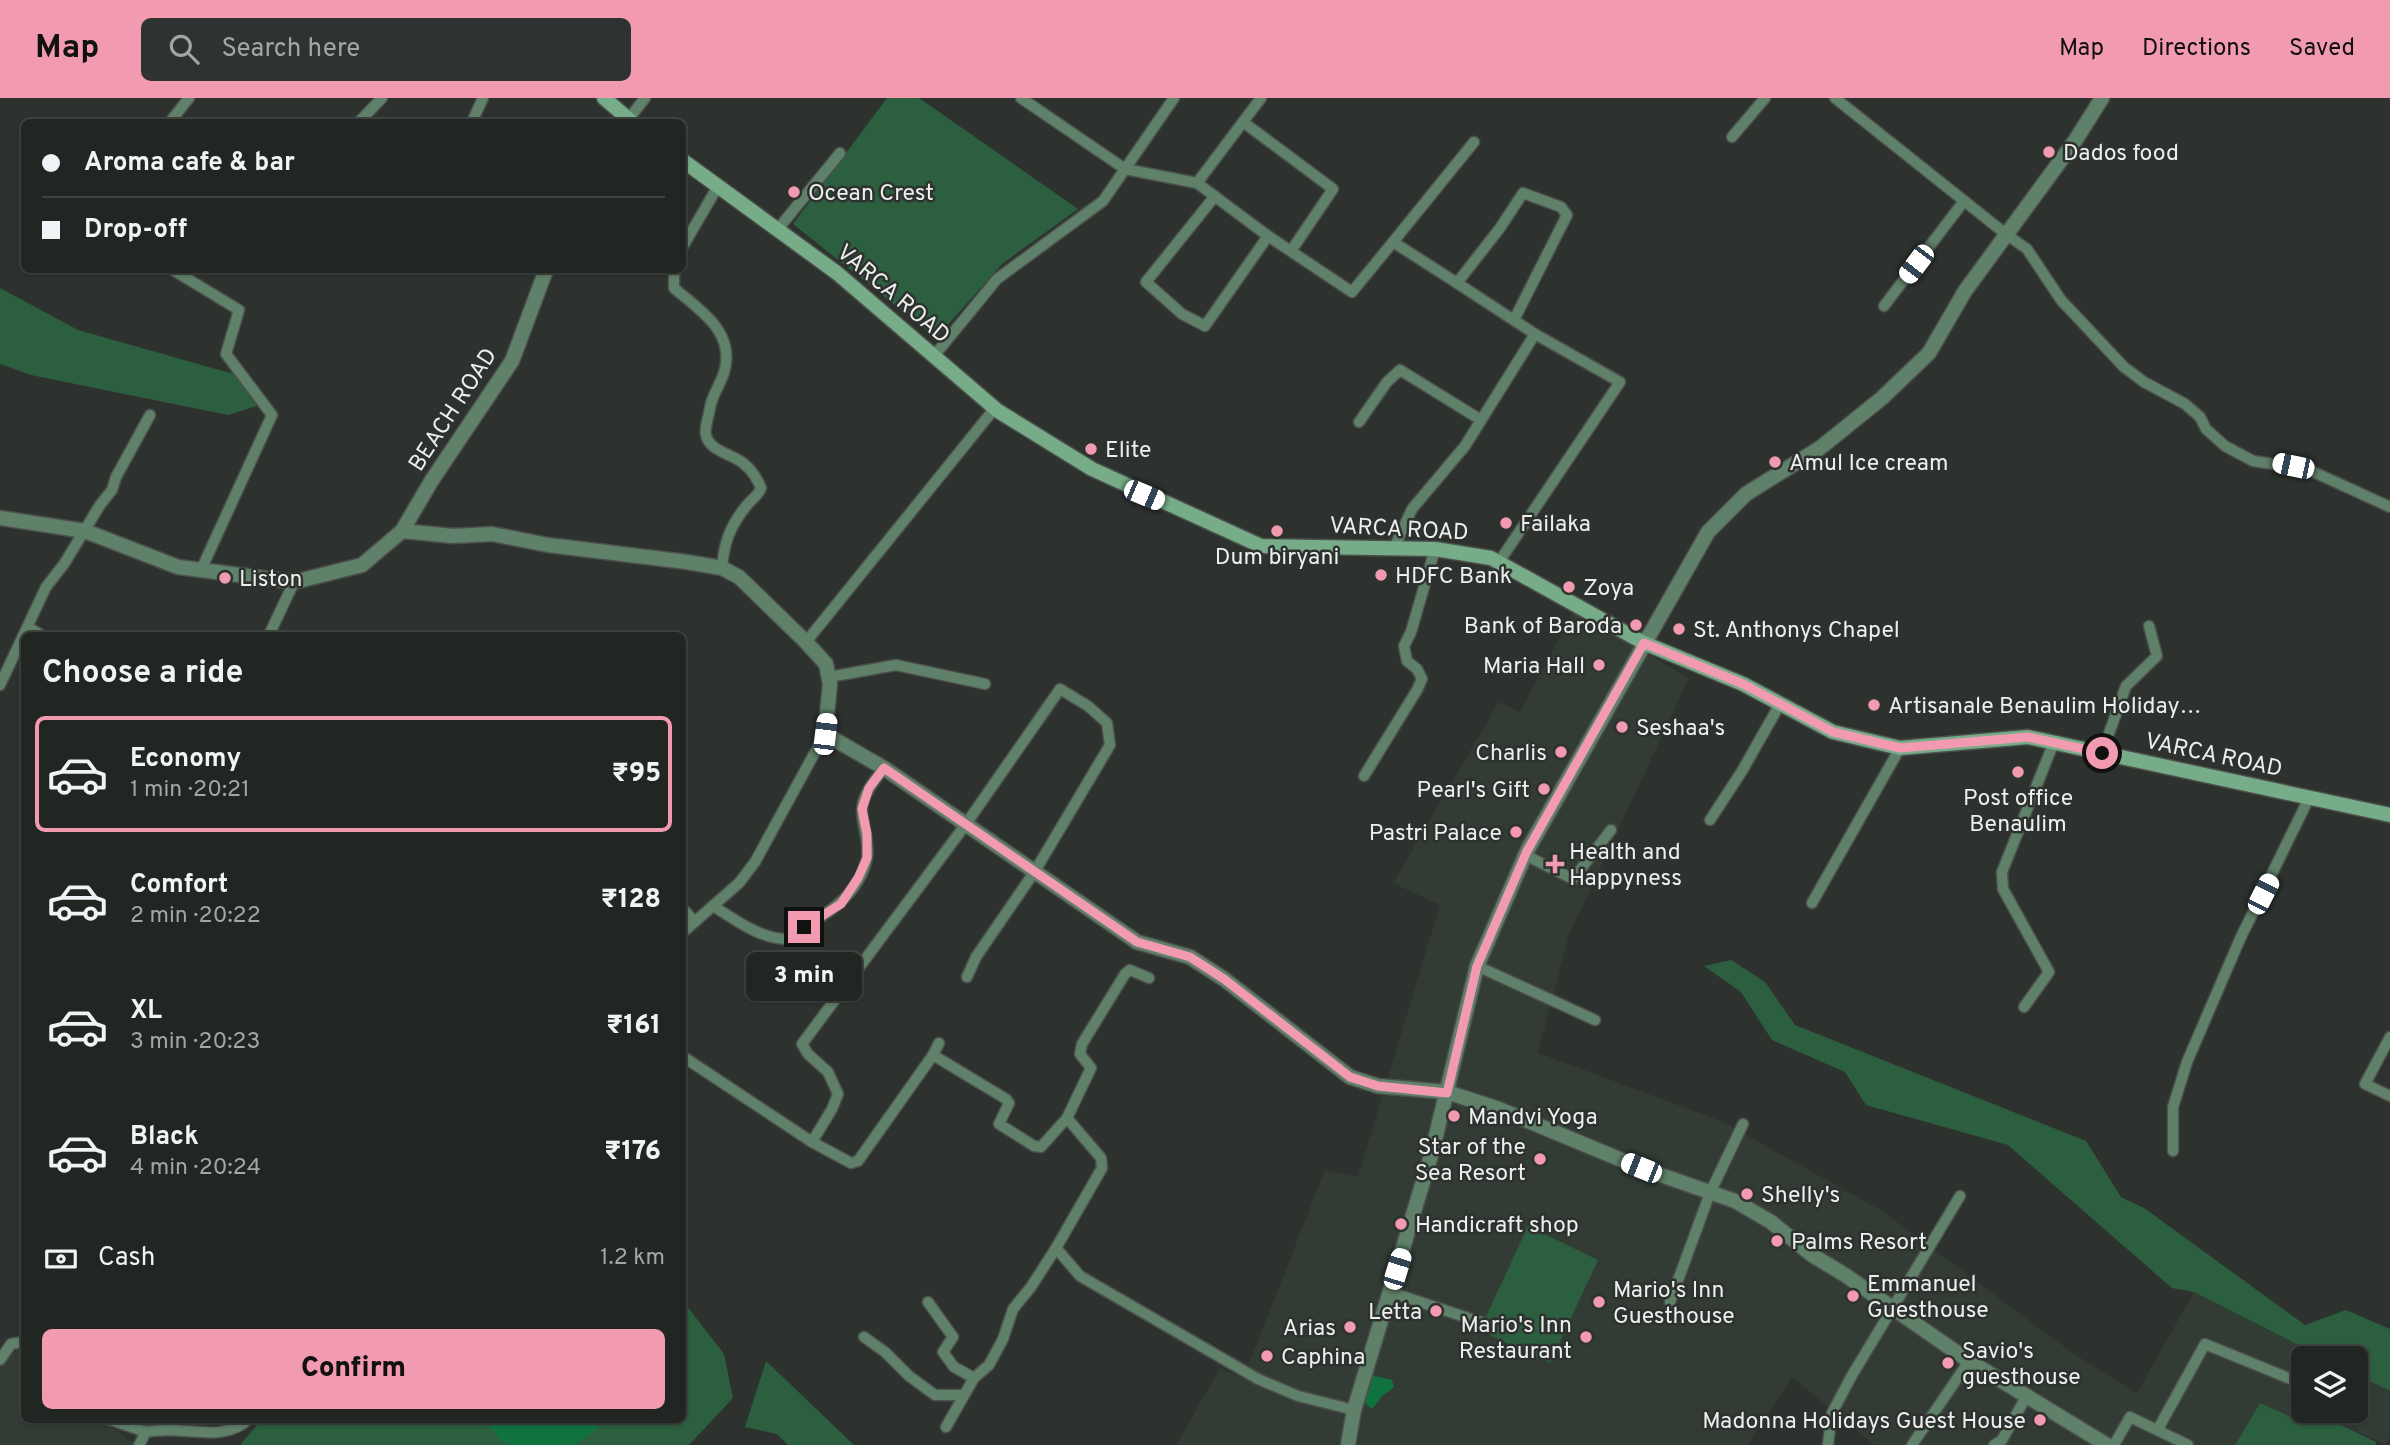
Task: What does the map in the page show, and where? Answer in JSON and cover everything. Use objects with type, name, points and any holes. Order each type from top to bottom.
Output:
[{"type":"main road","points":[[604,98],[625,119]]},
{"type":"main road","name":"VARCA ROAD","points":[[686,163],[837,273],[995,408],[1092,469],[1261,545],[1435,549],[1491,558],[1644,643],[1743,684],[1833,732],[1900,748],[2028,737],[2390,815]]},
{"type":"street","points":[[172,119],[189,98]]},
{"type":"street","points":[[362,119],[382,98]]},
{"type":"street","points":[[473,119],[483,98]]},
{"type":"street","points":[[630,119],[645,98]]},
{"type":"street","points":[[1021,98],[1125,169],[1197,183],[1268,236],[1352,292],[1474,142]]},
{"type":"street","points":[[934,356],[997,279],[1103,201],[1174,98]]},
{"type":"street","points":[[1197,183],[1261,98]]},
{"type":"street","points":[[1732,137],[1765,98]]},
{"type":"street","points":[[1835,98],[2027,248],[2061,300],[2124,367],[2144,382],[2185,404],[2200,416],[2206,429],[2225,446],[2253,461],[2307,469],[2390,507]]},
{"type":"street","points":[[1348,1445],[1354,1410],[1432,1152],[1477,966],[1525,855],[1708,532],[1746,494],[1820,448],[1882,398],[1930,353],[1965,292],[2075,141],[2102,98]]},
{"type":"street","points":[[1243,122],[1333,190],[1290,251]]},
{"type":"street","points":[[778,229],[839,153]]},
{"type":"street","points":[[686,241],[718,186]]},
{"type":"street","points":[[1457,284],[1523,193],[1561,207],[1567,215],[1514,320]]},
{"type":"street","points":[[1215,196],[1146,282],[1182,314],[1205,326],[1268,236]]},
{"type":"street","points":[[1884,306],[1964,201]]},
{"type":"street","points":[[1393,242],[1535,334],[1619,382],[1499,562]]},
{"type":"street","points":[[178,273],[239,310],[226,355],[272,415],[201,570]]},
{"type":"street","name":"BEACH ROAD","points":[[294,582],[362,565],[402,531],[432,480],[512,361],[545,273]]},
{"type":"street","points":[[674,273],[674,288],[713,321],[721,335],[726,354],[726,368],[712,398],[705,434],[710,443],[723,453],[741,461],[757,477],[761,488],[759,495],[742,512],[729,533],[724,545],[722,568]]},
{"type":"street","points":[[1394,548],[1412,509],[1465,446],[1535,334]]},
{"type":"street","points":[[1359,422],[1387,382],[1400,370],[1481,420]]},
{"type":"street","points":[[806,642],[995,408]]},
{"type":"street","points":[[26,632],[46,587],[112,490],[116,477],[150,415]]},
{"type":"street","points":[[0,518],[85,531],[178,567],[294,582],[271,632]]},
{"type":"street","points":[[402,531],[453,536],[492,534],[548,545],[722,568],[739,577],[826,664],[830,684],[825,734],[755,862],[739,883],[686,930]]},
{"type":"street","points":[[1364,776],[1422,679],[1417,669],[1407,661],[1404,646],[1411,632],[1435,549]]},
{"type":"street","points":[[2102,753],[2126,686],[2157,656],[2149,626]]},
{"type":"street","points":[[28,627],[36,632]]},
{"type":"street","points":[[0,685],[21,642]]},
{"type":"street","points":[[829,677],[896,665],[985,684]]},
{"type":"street","points":[[812,1142],[832,1110],[838,1094],[828,1072],[808,1054],[802,1044],[966,824],[1060,689],[1088,706],[1107,723],[1110,745],[1035,871],[976,957],[967,977]]},
{"type":"street","points":[[1710,820],[1780,704]]},
{"type":"street","points":[[825,734],[884,768],[1137,942],[1190,957],[1224,979],[1350,1077],[1378,1086],[1447,1093],[1499,1109],[1641,1168],[1735,1201],[1771,1222],[1812,1255],[1969,1361],[2107,1445]]},
{"type":"street","points":[[2024,1007],[2049,972],[2003,889],[2002,872],[2054,742]]},
{"type":"street","points":[[1812,903],[1900,748]]},
{"type":"street","points":[[713,906],[775,939],[785,939],[841,904],[867,858],[867,834],[862,809],[869,788],[884,768]]},
{"type":"street","points":[[2173,1151],[2173,1107],[2187,1062],[2240,939],[2309,798]]},
{"type":"street","points":[[1525,855],[1573,879],[1611,830]]},
{"type":"street","points":[[686,912],[695,922]]},
{"type":"street","points":[[1477,966],[1595,1020]]},
{"type":"street","points":[[933,1055],[1006,1099],[1009,1103],[999,1124],[1034,1146],[1041,1147],[1067,1118],[1091,1068],[1080,1054],[1088,1033],[1125,974],[1130,970],[1149,978]]},
{"type":"street","points":[[2390,1037],[2365,1084],[2390,1097]]},
{"type":"street","points":[[686,1059],[812,1142],[850,1163],[858,1161],[939,1043]]},
{"type":"street","points":[[946,1427],[974,1378],[989,1365],[1003,1339],[1013,1309],[1056,1248],[1102,1168],[1101,1158],[1067,1118]]},
{"type":"street","points":[[1670,1302],[1710,1193],[1743,1124]]},
{"type":"street","points":[[1828,1444],[1832,1413],[1851,1377],[1960,1196]]},
{"type":"street","points":[[1056,1248],[1080,1276],[1258,1378],[1298,1396],[1354,1410]]},
{"type":"street","points":[[1390,1292],[1483,1322]]},
{"type":"street","points":[[929,1302],[953,1337],[943,1352],[954,1367],[974,1378]]},
{"type":"street","points":[[864,1337],[935,1395],[964,1395]]},
{"type":"street","points":[[0,1360],[12,1344],[21,1342]]},
{"type":"street","points":[[2158,1429],[2205,1344],[2291,1379]]},
{"type":"street","points":[[1912,1445],[1969,1361]]},
{"type":"street","points":[[1994,1445],[2002,1440],[2026,1397]]},
{"type":"street","points":[[2114,1445],[2130,1417],[2188,1445]]},
{"type":"street","points":[[120,1423],[146,1432],[157,1430],[212,1443],[228,1441],[246,1423]]},
{"type":"street","points":[[139,1445],[146,1432]]},
{"type":"shaded area","points":[[887,98],[919,98],[1078,209],[1002,264],[936,338],[793,224]]},
{"type":"shaded area","points":[[0,288],[78,330],[237,375],[257,406],[228,415],[31,375],[0,364]]},
{"type":"shaded area","points":[[1573,612],[1689,678],[1568,937],[1538,1053],[1721,1121],[1882,1211],[2074,1354],[2137,1393],[2194,1292],[2300,1346],[2291,1346],[2291,1417],[2260,1403],[2235,1445],[1874,1445],[1792,1377],[1748,1445],[1176,1445],[1220,1368],[1243,1379],[1325,1170],[1358,1177],[1440,905],[1393,883],[1499,702],[1520,712]]},
{"type":"shaded area","points":[[1731,960],[1765,982],[1795,1025],[2086,1141],[2121,1197],[2144,1208],[2305,1325],[2346,1310],[2390,1329],[2390,1391],[2368,1380],[2368,1346],[2300,1346],[2194,1292],[2172,1288],[2008,1145],[1866,1105],[1845,1072],[1772,1040],[1741,992],[1704,966]]},
{"type":"shaded area","points":[[1528,1226],[1598,1260],[1550,1363],[1481,1331]]},
{"type":"shaded area","points":[[686,1305],[724,1354],[733,1398],[689,1445],[240,1445],[259,1423],[686,1423]]},
{"type":"shaded area","points":[[21,1349],[21,1423],[106,1423],[133,1443],[132,1445],[0,1445],[0,1368],[7,1356]]},
{"type":"shaded area","points":[[766,1361],[854,1445],[788,1445],[777,1434],[745,1427]]},
{"type":"shaded area","points":[[1374,1376],[1392,1380],[1394,1387],[1382,1396],[1372,1409],[1365,1403],[1368,1380]]},
{"type":"shaded area","points":[[2368,1380],[2390,1391],[2390,1436],[2385,1445],[2338,1423],[2368,1423]]},
{"type":"shaded area","points":[[2260,1403],[2291,1417],[2291,1423],[2337,1423],[2376,1442],[2376,1445],[2235,1445]]},
{"type":"shaded area","points":[[488,1423],[596,1423],[596,1430],[575,1445],[508,1445]]},
{"type":"place","name":"Dados food","points":[[2049,152]]},
{"type":"place","name":"Ocean Crest","points":[[794,192]]},
{"type":"place","name":"Elite","points":[[1091,449]]},
{"type":"place","name":"Amul Ice cream","points":[[1775,462]]},
{"type":"place","name":"Failaka","points":[[1506,523]]},
{"type":"place","name":"Dum biryani","points":[[1277,531]]},
{"type":"place","name":"HDFC Bank","points":[[1381,575]]},
{"type":"place","name":"Liston","points":[[225,578]]},
{"type":"place","name":"Zoya","points":[[1569,587]]},
{"type":"place","name":"Bank of Baroda","points":[[1636,625]]},
{"type":"place","name":"St. Anthonys Chapel","points":[[1679,629]]},
{"type":"place","name":"Maria Hall","points":[[1599,665]]},
{"type":"place","name":"Artisanale Benaulim Holiday…","points":[[1874,705]]},
{"type":"place","name":"Seshaa's","points":[[1622,727]]},
{"type":"place","name":"Charlis","points":[[1561,752]]},
{"type":"place","name":"Post office Benaulim","points":[[2018,772]]},
{"type":"place","name":"Pearl's Gift","points":[[1544,789]]},
{"type":"place","name":"Pastri Palace","points":[[1516,832]]},
{"type":"place","name":"Health and Happyness","points":[[1555,864]]},
{"type":"place","name":"Mandvi Yoga","points":[[1454,1116]]},
{"type":"place","name":"Star of the Sea Resort","points":[[1540,1159]]},
{"type":"place","name":"Shelly's","points":[[1747,1194]]},
{"type":"place","name":"Handicraft shop","points":[[1401,1224]]},
{"type":"place","name":"Palms Resort","points":[[1777,1241]]},
{"type":"place","name":"Emmanuel Guesthouse","points":[[1853,1296]]},
{"type":"place","name":"Mario's Inn Guesthouse","points":[[1599,1302]]},
{"type":"place","name":"Letta","points":[[1436,1311]]},
{"type":"place","name":"Arias","points":[[1350,1327]]},
{"type":"place","name":"Mario's Inn Restaurant","points":[[1586,1337]]},
{"type":"place","name":"Caphina","points":[[1267,1356]]},
{"type":"place","name":"Savio's guesthouse","points":[[1948,1363]]},
{"type":"place","name":"Madonna Holidays Guest House","points":[[2040,1420]]},
{"type":"route","points":[[804,927],[841,904],[858,878],[867,858],[867,834],[862,809],[869,788],[884,768],[1137,942],[1190,957],[1224,979],[1335,1068],[1350,1077],[1378,1086],[1447,1093],[1477,966],[1527,851],[1644,643],[1743,684],[1833,732],[1900,748],[2028,737],[2102,753]]}]
